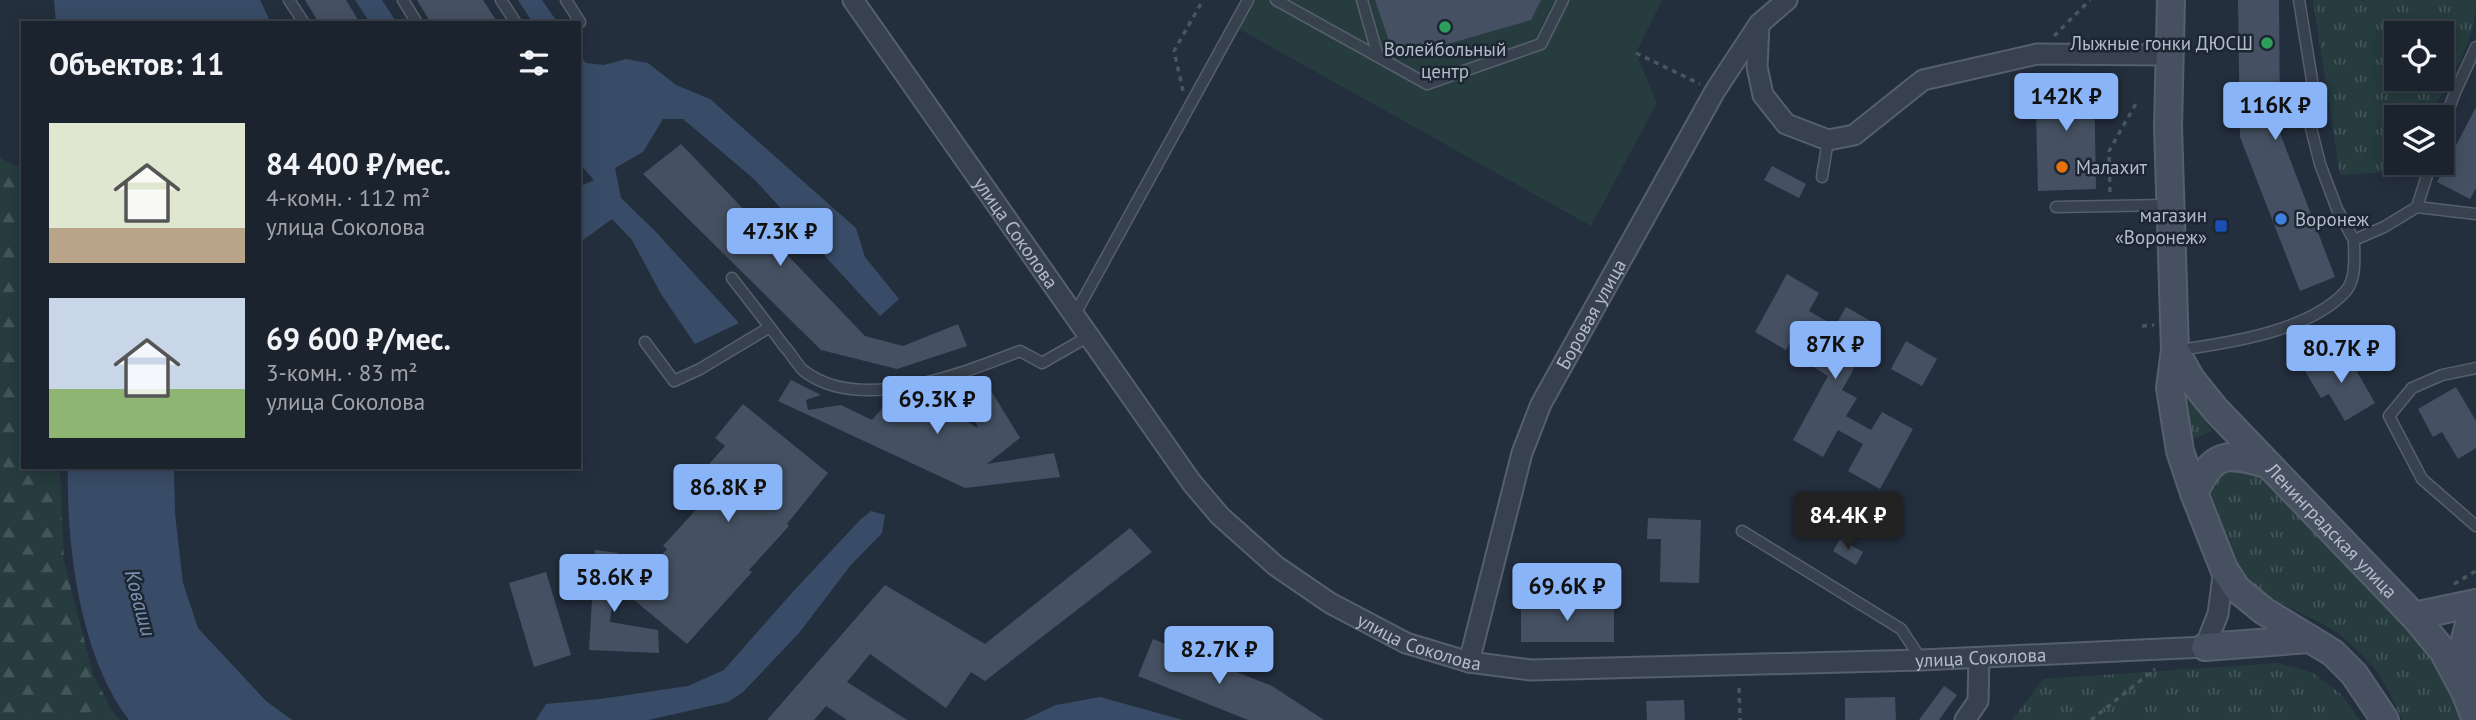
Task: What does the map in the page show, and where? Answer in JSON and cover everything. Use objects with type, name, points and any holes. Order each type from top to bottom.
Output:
[{"type":"main road","name":"Ленинградская улица","points":[[2171,0],[2168,55],[2169,205],[2175,350],[2170,388],[2180,451],[2224,569],[2237,589],[2264,611],[2333,653],[2354,674],[2385,720]]},
{"type":"main road","name":"Ленинградская улица","points":[[2175,350],[2191,379],[2267,465],[2414,616],[2443,651],[2465,692],[2476,720]]},
{"type":"main road","points":[[2194,493],[2203,474],[2217,461],[2234,455],[2267,465]]},
{"type":"main road","points":[[2414,616],[2476,603]]},
{"type":"main road","points":[[2465,692],[2462,662],[2464,638],[2476,610]]},
{"type":"main road","points":[[2205,647],[2310,639]]},
{"type":"street","name":"улица Соколова","points":[[853,0],[1192,483],[1220,516],[1276,566],[1330,603],[1406,643],[1469,662],[1531,670],[1921,660],[2205,647]]},
{"type":"street","name":"Боровая улица","points":[[1469,662],[1522,453],[1541,404],[1715,91],[1759,24],[1787,0]]},
{"type":"street","points":[[1759,24],[1756,67],[1763,95],[1786,124],[1828,140],[1854,135],[1923,80],[2037,54],[2168,55]]},
{"type":"street","points":[[2205,647],[2218,614],[2224,569]]},
{"type":"street","points":[[1965,720],[1978,701],[1979,658]]},
{"type":"lane","points":[[289,0],[303,21]]},
{"type":"lane","points":[[403,0],[416,21]]},
{"type":"lane","points":[[501,0],[515,21]]},
{"type":"lane","points":[[566,0],[579,21]]},
{"type":"lane","points":[[1075,314],[1248,0]]},
{"type":"lane","points":[[1276,0],[1427,84],[1541,44],[1563,0]]},
{"type":"lane","points":[[1362,0],[1378,57]]},
{"type":"lane","points":[[2175,350],[2241,339],[2307,320],[2346,291],[2354,270],[2354,240],[2337,209],[2320,163],[2310,124],[2313,86],[2299,0]]},
{"type":"lane","points":[[2450,105],[2476,47]]},
{"type":"lane","points":[[1822,177],[1828,140]]},
{"type":"lane","points":[[2417,207],[2427,175]]},
{"type":"lane","points":[[2056,207],[2169,205]]},
{"type":"lane","points":[[2354,240],[2384,227],[2417,207],[2476,214]]},
{"type":"lane","points":[[732,278],[803,370],[832,386],[878,391],[930,380],[1020,351],[1042,363],[1089,337]]},
{"type":"lane","points":[[645,342],[674,381],[700,369],[770,327]]},
{"type":"lane","points":[[2476,368],[2442,375],[2413,388],[2389,416],[2422,479],[2476,526]]},
{"type":"lane","points":[[1742,531],[1901,629],[1921,660]]},
{"type":"path","points":[[1187,110],[1174,51],[1203,0]]},
{"type":"path","points":[[2037,54],[2090,0]]},
{"type":"path","points":[[1636,53],[1715,91]]},
{"type":"path","points":[[2111,206],[2109,151],[2138,100]]},
{"type":"path","points":[[2142,326],[2155,325]]},
{"type":"path","points":[[2470,574],[2476,582]]},
{"type":"path","points":[[2091,720],[2162,664]]},
{"type":"path","points":[[1739,688],[1740,720]]},
{"type":"green space","points":[[1248,0],[1662,0],[1636,53],[1657,103],[1591,226],[1234,26]]},
{"type":"green space","points":[[2313,0],[2476,0],[2471,32],[2454,73],[2454,21],[2384,21],[2384,91],[2444,91],[2436,105],[2384,105],[2384,172],[2340,175]]},
{"type":"green space","points":[[0,158],[21,168],[21,469],[60,469],[64,561],[93,674],[111,709],[120,720],[0,720]]},
{"type":"green space","points":[[2183,391],[2212,431],[2191,440]]},
{"type":"green space","points":[[2229,469],[2242,469],[2267,481],[2413,633],[2443,678],[2462,720],[2402,720],[2379,675],[2352,645],[2327,626],[2273,599],[2249,581],[2228,550],[2211,497],[2212,482]]},
{"type":"green space","points":[[2279,663],[2313,673],[2340,693],[2360,720],[2012,720],[2043,679]]},
{"type":"water","points":[[54,0],[260,0],[270,21],[56,21]]},
{"type":"water","points":[[355,0],[382,0],[396,21],[369,21]]},
{"type":"water","points":[[518,0],[542,0],[557,21],[532,21]]},
{"type":"water","points":[[581,56],[586,63],[604,65],[626,59],[648,63],[676,85],[710,99],[856,228],[865,257],[899,299],[880,316],[754,179],[683,119],[663,119],[643,152],[615,168],[621,198],[739,323],[695,344],[661,294],[632,240],[612,219],[581,242],[581,186],[594,180],[581,165]]},
{"type":"water","name":"Коваши","points":[[68,469],[174,469],[175,514],[183,583],[198,628],[266,701],[292,720],[129,720],[112,694],[88,633],[79,599],[68,498]]},
{"type":"water","points":[[871,511],[885,515],[882,533],[850,566],[799,633],[743,692],[728,702],[648,720],[536,720],[546,704],[688,686],[724,670],[790,595]]},
{"type":"water","points":[[1100,697],[1183,720],[1024,720],[1056,705]]},
{"type":"building","points":[[305,0],[346,0],[359,21],[318,21]]},
{"type":"building","points":[[417,0],[483,0],[497,21],[430,21]]},
{"type":"building","name":"Волейбольный центр","points":[[1375,0],[1541,0],[1531,20],[1413,54],[1399,51],[1389,41]]},
{"type":"building","points":[[2238,0],[2279,0],[2280,133],[2335,277],[2300,291],[2240,137]]},
{"type":"building","points":[[2094,75],[2096,189],[2038,191],[2035,76]]},
{"type":"building","points":[[2476,107],[2476,188],[2470,199],[2437,182],[2441,175],[2454,175],[2454,149]]},
{"type":"building","points":[[681,144],[865,336],[903,346],[958,324],[967,346],[897,369],[821,350],[643,174]]},
{"type":"building","points":[[1772,166],[1806,184],[1799,198],[1764,180]]},
{"type":"building","points":[[1787,274],[1819,293],[1809,311],[1835,326],[1846,307],[1878,325],[1842,390],[1857,398],[1846,416],[1871,430],[1882,412],[1913,429],[1880,489],[1848,471],[1863,444],[1838,430],[1823,457],[1793,440],[1828,376],[1812,366],[1827,340],[1800,325],[1786,350],[1755,332]]},
{"type":"building","points":[[1906,341],[1937,359],[1922,386],[1891,369]]},
{"type":"building","points":[[2344,349],[2375,403],[2345,421],[2329,394],[2321,398],[2305,371]]},
{"type":"building","points":[[791,380],[821,395],[806,400],[808,410],[841,405],[872,420],[891,398],[919,394],[978,428],[962,388],[987,384],[1020,438],[987,464],[1054,453],[1060,477],[965,488],[778,401]]},
{"type":"building","points":[[2456,387],[2476,421],[2476,448],[2458,459],[2442,432],[2433,437],[2418,409]]},
{"type":"building","points":[[743,404],[828,473],[787,524],[789,526],[749,570],[752,572],[687,644],[628,595],[667,549],[663,546],[702,503],[687,489],[725,446],[715,438]]},
{"type":"building","points":[[1648,518],[1701,520],[1699,583],[1660,582],[1661,539],[1647,539]]},
{"type":"building","points":[[1130,528],[1152,552],[985,681],[971,672],[946,708],[870,654],[847,682],[907,720],[847,720],[826,706],[814,720],[767,720],[885,585],[985,644]]},
{"type":"building","points":[[1840,539],[1863,552],[1856,565],[1833,551]]},
{"type":"building","points":[[595,550],[618,553],[610,622],[658,630],[659,653],[589,650]]},
{"type":"building","points":[[546,572],[571,655],[534,667],[509,583]]},
{"type":"building","points":[[1521,603],[1614,604],[1614,642],[1521,642]]},
{"type":"building","points":[[1153,639],[1272,686],[1324,720],[1248,720],[1138,676]]},
{"type":"building","points":[[1944,686],[1957,695],[1939,720],[1919,720]]},
{"type":"building","points":[[1895,697],[1896,720],[1845,720],[1845,698]]},
{"type":"building","points":[[1684,700],[1685,720],[1647,720],[1646,701]]},
{"type":"place","name":"Волейбольный центр","points":[[1445,27]]},
{"type":"place","name":"Лыжные гонки ДЮСШ","points":[[2267,43]]},
{"type":"place","name":"Малахит","points":[[2062,167]]},
{"type":"place","name":"Воронеж","points":[[2281,219]]},
{"type":"place","name":"магазин «Воронеж»","points":[[2221,226]]}]
